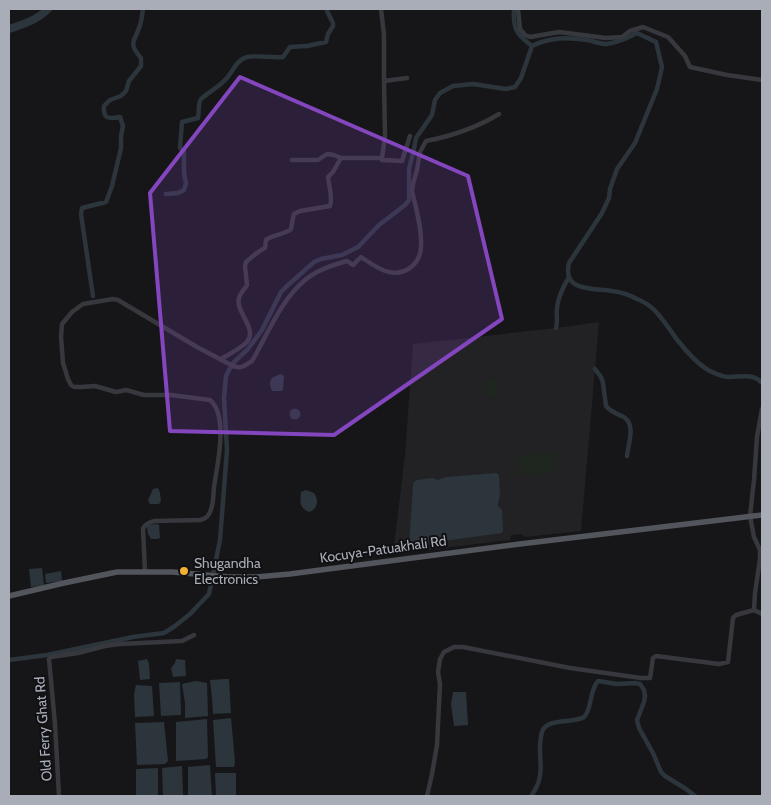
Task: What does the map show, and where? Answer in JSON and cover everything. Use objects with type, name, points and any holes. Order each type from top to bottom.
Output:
[{"type":"main road","name":"Kocuya-Patuakhali Rd","points":[[9,596],[117,572],[146,571],[256,577],[290,574],[762,515]]},
{"type":"street","points":[[380,9],[384,35],[385,136],[382,158]]},
{"type":"street","points":[[518,9],[520,29],[525,35],[530,37],[558,32],[606,38],[622,37],[630,31],[642,27],[668,37],[686,56],[690,67],[762,80]]},
{"type":"street","points":[[384,81],[407,78]]},
{"type":"street","points":[[146,571],[144,526],[155,521],[200,520],[207,518],[210,513],[220,455],[220,427],[215,405],[210,400],[199,398],[144,395],[126,390],[116,392],[95,386],[74,387],[68,379],[64,363],[61,336],[62,324],[72,312],[83,304],[118,300],[197,347],[233,366],[244,367],[252,361],[288,298],[306,280],[327,267],[347,261],[353,265],[362,257],[379,268],[390,272],[401,272],[411,267],[419,259],[421,245],[412,191],[420,152],[426,141],[465,131],[485,123],[499,114]]},
{"type":"street","points":[[292,160],[318,160],[327,154],[341,158],[402,160],[410,136]]},
{"type":"street","points":[[223,360],[242,347],[250,336],[248,325],[238,304],[240,294],[247,285],[246,262],[265,248],[266,240],[271,236],[288,232],[291,229],[294,214],[331,205],[328,177],[341,158]]},
{"type":"street","points":[[754,610],[760,550],[754,537],[750,516],[762,409]]},
{"type":"street","points":[[427,796],[437,745],[440,684],[438,672],[440,659],[444,652],[454,647],[463,646],[570,668],[650,678],[653,658],[656,656],[719,664],[728,662],[736,615],[754,610],[762,614]]},
{"type":"street","name":"Old Ferry Ghat Rd","points":[[59,796],[50,657],[120,644],[182,641],[194,635]]},
{"type":"highlighted area","points":[[240,77],[468,176],[502,319],[334,435],[170,431],[150,193]]},
{"type":"shaded area","points":[[599,322],[581,531],[525,537],[521,534],[511,535],[510,540],[393,554],[405,455],[413,344]]},
{"type":"shaded area","points":[[281,374],[284,376],[283,390],[272,391],[271,379]]},
{"type":"shaded area","points":[[497,379],[499,396],[488,397],[486,380]]},
{"type":"shaded area","points":[[295,408],[301,414],[295,420],[289,414]]},
{"type":"shaded area","points":[[552,453],[554,472],[520,475],[518,456]]},
{"type":"shaded area","points":[[496,473],[499,475],[500,496],[498,506],[502,510],[502,533],[409,545],[414,482],[433,478],[438,480],[446,477]]},
{"type":"shaded area","points":[[158,488],[161,501],[159,504],[150,504],[148,500],[153,489]]},
{"type":"shaded area","points":[[306,490],[314,493],[317,501],[316,507],[309,512],[303,508],[300,501],[301,492]]},
{"type":"shaded area","points":[[159,525],[160,538],[151,539],[147,527]]},
{"type":"shaded area","points":[[42,568],[44,585],[31,587],[29,569]]},
{"type":"shaded area","points":[[61,571],[62,581],[46,583],[45,574]]},
{"type":"shaded area","points":[[147,659],[150,679],[140,680],[138,661]]},
{"type":"shaded area","points":[[176,659],[185,660],[186,676],[173,677],[171,668]]},
{"type":"shaded area","points":[[229,679],[231,713],[213,714],[210,680]]},
{"type":"shaded area","points":[[196,681],[207,683],[208,716],[185,718],[182,684]]},
{"type":"shaded area","points":[[180,682],[181,715],[161,716],[159,683]]},
{"type":"shaded area","points":[[136,685],[152,686],[154,716],[135,717],[134,694]]},
{"type":"shaded area","points":[[453,692],[466,692],[468,725],[454,726],[451,704]]},
{"type":"shaded area","points":[[231,718],[234,767],[216,767],[213,720]]},
{"type":"shaded area","points":[[207,719],[208,757],[206,759],[176,761],[176,722]]},
{"type":"shaded area","points":[[164,722],[168,761],[165,764],[137,765],[135,723]]},
{"type":"shaded area","points":[[210,765],[212,796],[188,796],[188,767]]},
{"type":"shaded area","points":[[182,766],[183,796],[163,796],[162,768]]},
{"type":"shaded area","points":[[158,768],[158,796],[136,796],[136,769]]},
{"type":"shaded area","points":[[215,773],[236,773],[236,796],[216,796]]},
{"type":"waterway","points":[[9,29],[35,19],[48,9]]},
{"type":"waterway","points":[[93,296],[81,214],[82,208],[106,202],[112,186],[121,148],[123,126],[120,117],[109,118],[105,116],[104,106],[110,100],[121,96],[126,91],[129,81],[141,66],[141,58],[134,48],[133,42],[141,23],[143,9]]},
{"type":"waterway","points":[[166,194],[178,193],[184,190],[186,183],[184,152],[180,148],[182,122],[198,118],[200,100],[223,82],[237,63],[247,57],[283,57],[290,47],[326,42],[333,26],[327,9]]},
{"type":"waterway","points":[[514,9],[515,26],[522,38],[532,46]]},
{"type":"waterway","points":[[9,660],[47,655],[133,637],[164,633],[190,614],[209,594],[220,540],[227,450],[224,398],[226,376],[230,368],[248,349],[262,330],[281,292],[287,286],[314,262],[342,255],[358,247],[379,225],[409,200],[409,169],[416,138],[432,115],[435,100],[440,93],[453,86],[473,84],[506,89],[515,87],[521,78],[532,46],[539,43],[552,39],[573,38],[606,44],[637,33],[656,42],[662,67],[657,89],[635,143],[617,169],[609,198],[602,213],[569,263],[568,272],[570,279],[581,287],[618,292],[648,304],[693,358],[705,368],[722,376],[750,376],[761,382]]},
{"type":"waterway","points":[[556,328],[558,300],[569,277]]},
{"type":"waterway","points":[[595,369],[603,383],[606,406],[611,411],[627,419],[629,424],[630,434],[627,456]]},
{"type":"waterway","points":[[531,796],[541,772],[540,741],[542,732],[549,724],[584,717],[587,714],[593,690],[598,681],[617,684],[640,684],[645,696],[637,720],[639,728],[661,772],[695,796]]},
{"type":"place","name":"Shugandha Electronics","points":[[184,571]]}]
